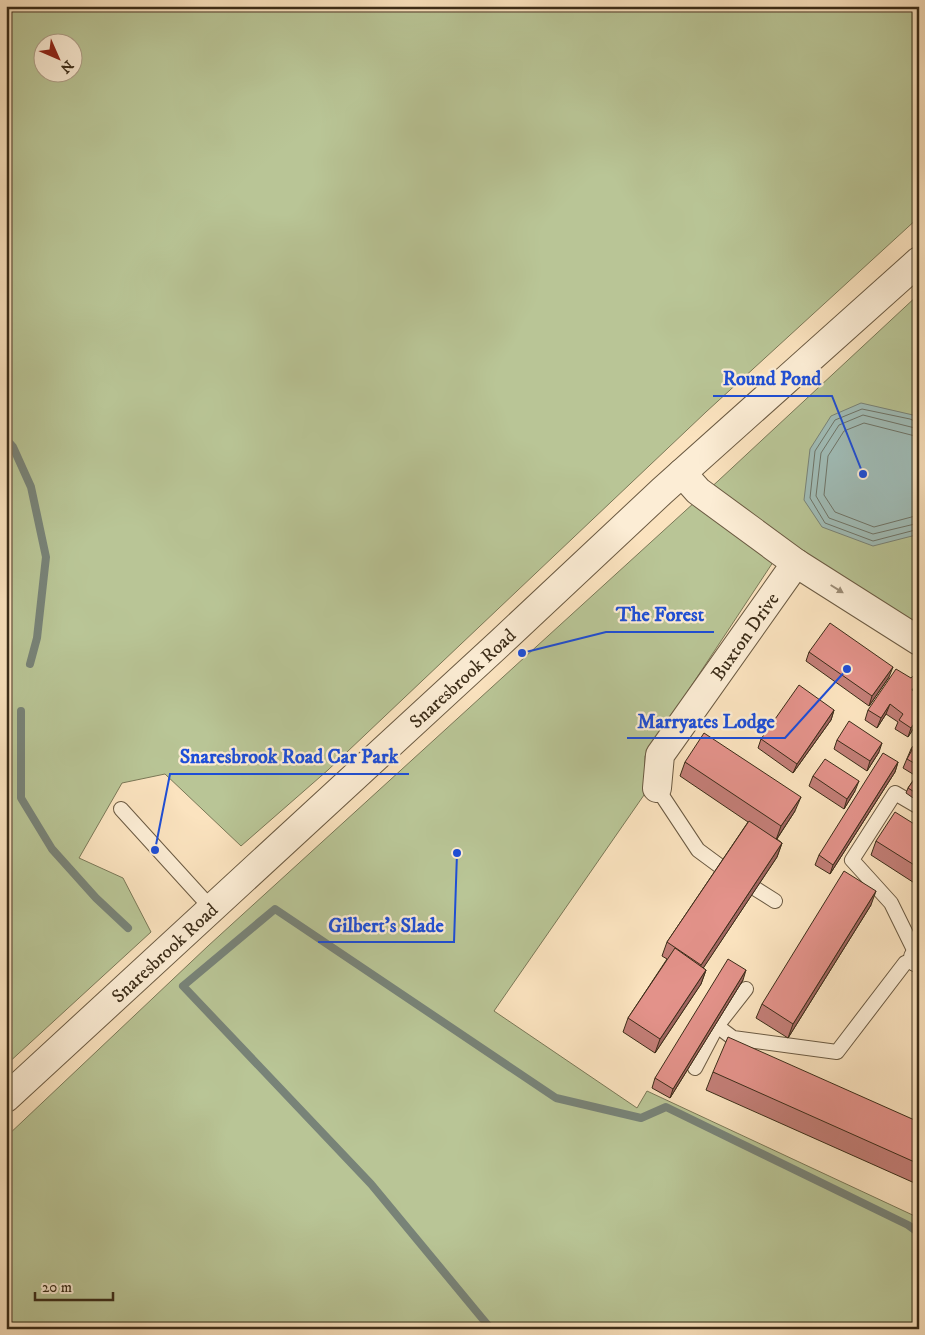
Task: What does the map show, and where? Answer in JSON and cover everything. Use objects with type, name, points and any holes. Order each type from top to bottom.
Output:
[{"type":"street","name":"Snaresbrook Road","points":[[6,1098],[682,473],[919,261]]},
{"type":"street","points":[[682,473],[698,491],[796,563],[919,641]]},
{"type":"street","name":"Buxton Drive","points":[[657,788],[660,755],[796,563]]},
{"type":"lane","points":[[657,788],[698,850],[721,867]]},
{"type":"lane","points":[[717,1026],[734,1038],[837,1052],[905,963],[918,958],[890,903],[852,860],[895,793],[919,807]]},
{"type":"lane","points":[[121,809],[212,909]]},
{"type":"lane","points":[[756,889],[775,901]]},
{"type":"lane","points":[[695,1068],[717,1026],[746,989]]},
{"type":"green space","points":[[6,6],[919,6],[919,217],[706,412],[328,770],[241,846],[165,774],[122,783],[79,858],[123,878],[151,932],[6,1065]]},
{"type":"green space","points":[[919,294],[919,629],[785,544],[645,756],[644,795],[494,1011],[637,1108],[647,1091],[919,1218],[919,1329],[6,1329],[6,1137],[208,946],[718,481]]},
{"type":"water","points":[[861,403],[913,415],[919,419],[919,532],[916,535],[873,546],[822,527],[804,500],[810,449],[831,416]]},
{"type":"building","points":[[830,623],[893,667],[872,696],[809,652]]},
{"type":"building","points":[[896,669],[911,678],[913,676],[919,680],[912,690],[918,694],[919,692],[919,716],[911,728],[899,720],[903,714],[890,704],[881,718],[868,710]]},
{"type":"building","points":[[799,685],[834,710],[797,764],[761,739]]},
{"type":"building","points":[[849,721],[882,743],[870,761],[837,740]]},
{"type":"building","points":[[704,733],[801,797],[781,826],[685,762]]},
{"type":"building","points":[[919,738],[919,766],[907,759]]},
{"type":"building","points":[[883,753],[898,762],[833,865],[819,855]]},
{"type":"building","points":[[825,759],[859,781],[847,799],[813,776]]},
{"type":"building","points":[[919,773],[919,795],[908,788]]},
{"type":"building","points":[[895,812],[919,827],[919,868],[876,841]]},
{"type":"building","points":[[749,821],[782,843],[701,965],[667,942]]},
{"type":"building","points":[[844,871],[876,891],[793,1024],[762,1004]]},
{"type":"building","points":[[675,948],[706,970],[660,1039],[628,1018]]},
{"type":"building","points":[[728,959],[746,970],[673,1089],[655,1078]]},
{"type":"building","points":[[728,1037],[919,1122],[919,1164],[713,1072]]},
{"type":"waterway","points":[[6,439],[13,447],[31,487],[46,557],[37,638],[30,664]]},
{"type":"waterway","points":[[21,711],[21,798],[52,849],[96,898],[128,928]]},
{"type":"waterway","points":[[491,1329],[371,1184],[183,986],[275,909],[556,1098],[641,1118],[666,1107],[908,1225],[919,1233]]},
{"type":"place","name":"Round Pond","points":[[863,474]]},
{"type":"place","name":"The Forest","points":[[522,653]]},
{"type":"place","name":"Marryates Lodge","points":[[847,669]]},
{"type":"place","name":"Snaresbrook Road Car Park","points":[[155,850]]},
{"type":"place","name":"Gilbert's Slade","points":[[457,853]]}]
